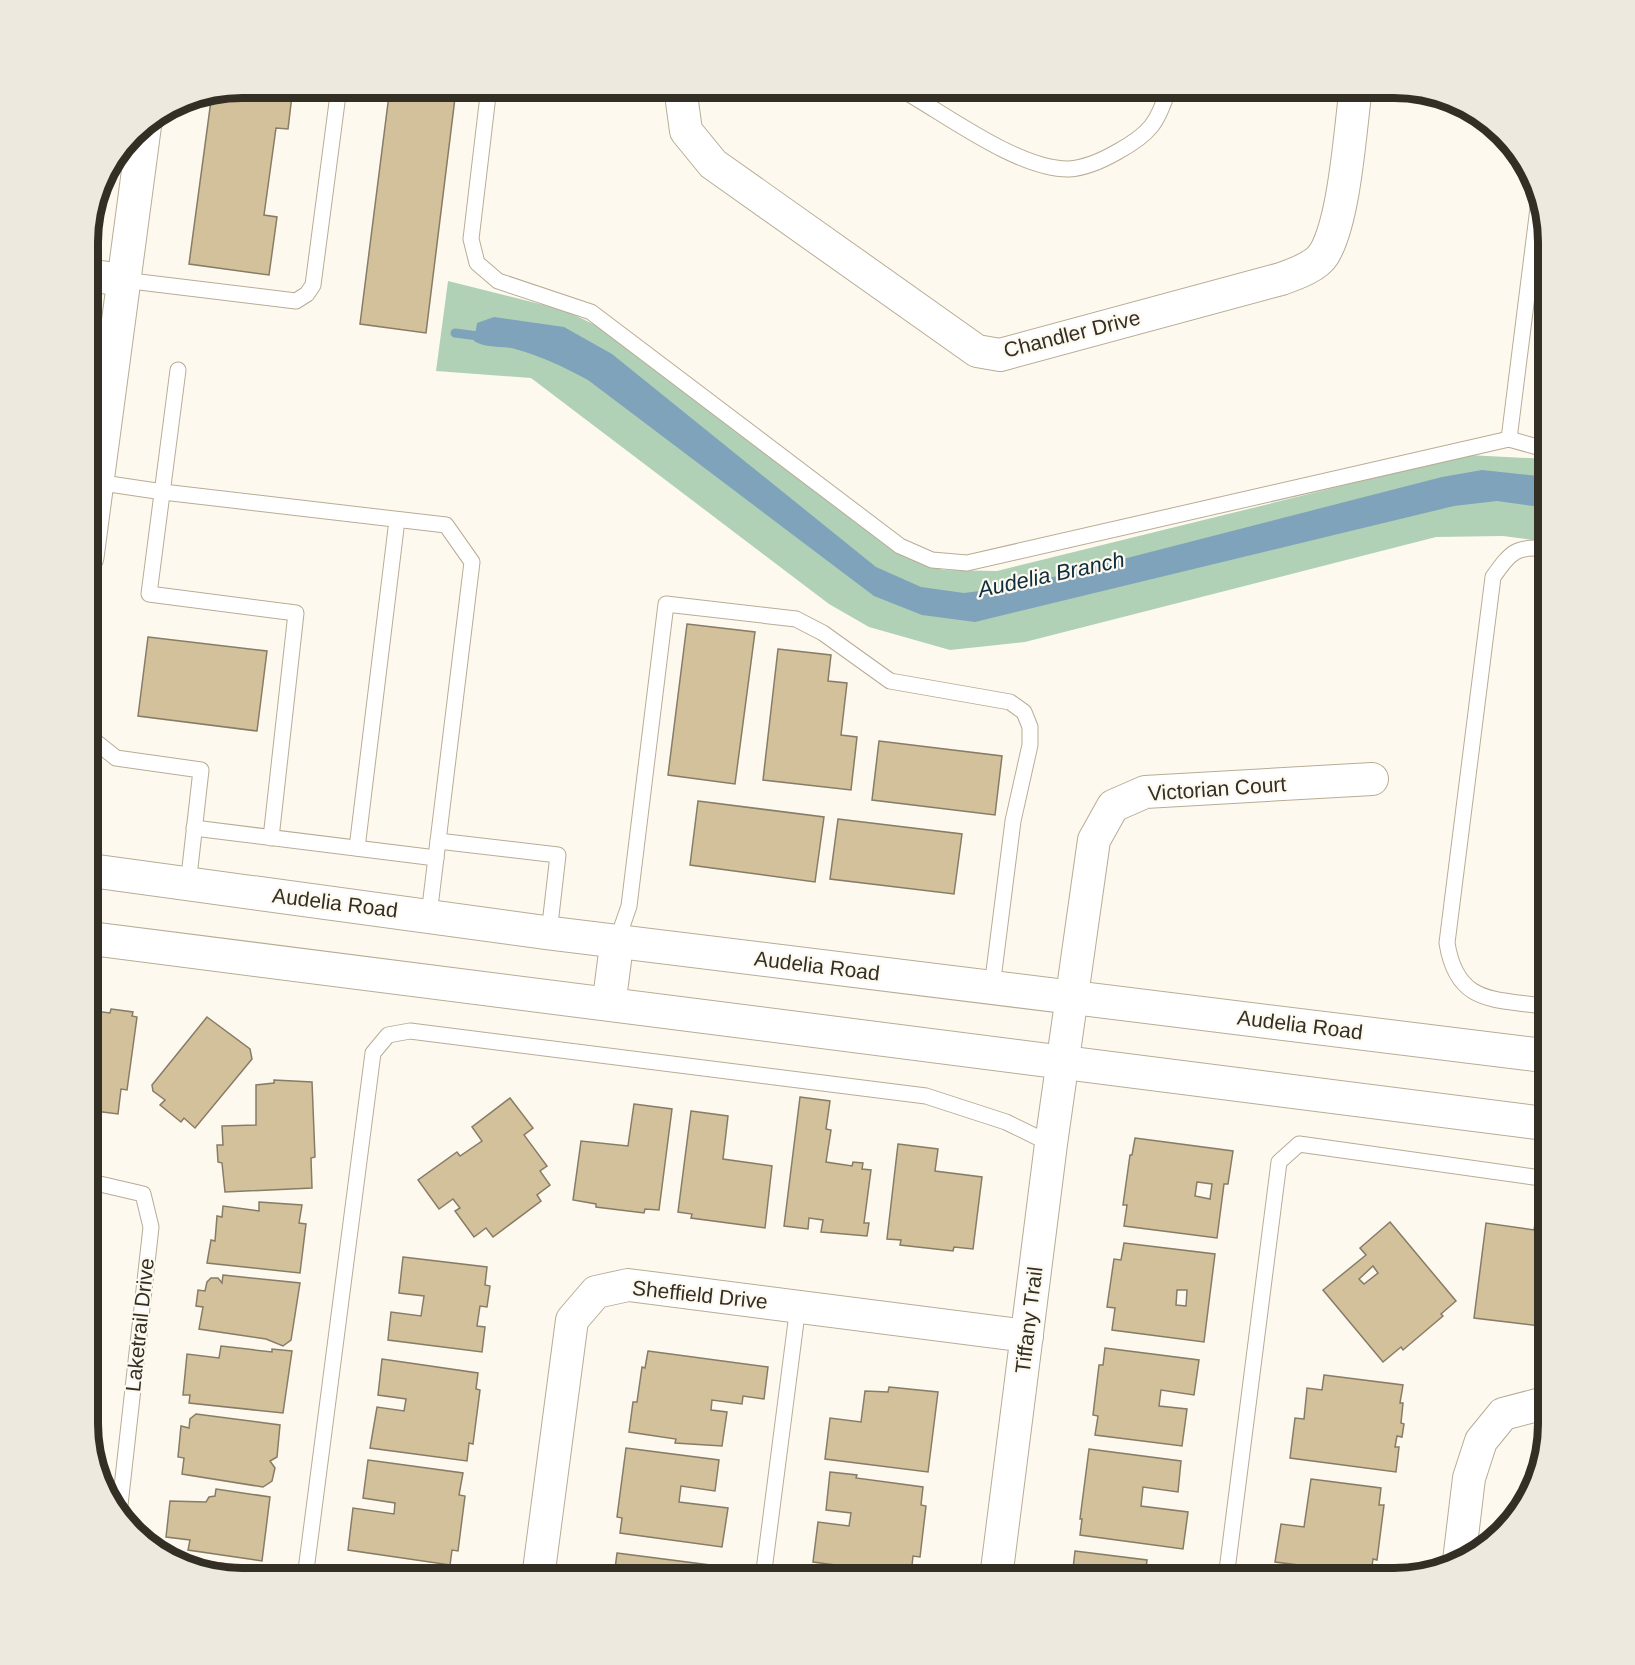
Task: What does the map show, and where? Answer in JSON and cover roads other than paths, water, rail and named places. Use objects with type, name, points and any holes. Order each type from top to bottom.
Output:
[{"type":"main road","points":[[98,467],[143,137]]},
{"type":"main road","name":"Audelia Road","points":[[98,872],[549,933],[1538,1055]]},
{"type":"main road","points":[[98,939],[1538,1123]]},
{"type":"main road","points":[[609,1003],[617,941]]},
{"type":"street","name":"Chandler Drive","points":[[682,98],[686,131],[713,164],[976,351],[1000,355],[1299,273],[1323,255],[1337,223],[1354,98]]},
{"type":"street","points":[[98,277],[123,280]]},
{"type":"street","name":"Victorian Court","points":[[1062,1063],[1094,840],[1113,806],[1145,792],[1372,779]]},
{"type":"street","name":"Tiffany Trail","points":[[997,1568],[1062,1063]]},
{"type":"street","name":"Sheffield Drive","points":[[539,1568],[572,1320],[596,1292],[628,1285],[1027,1336]]},
{"type":"street","points":[[1460,1551],[1469,1478],[1481,1442],[1503,1414],[1538,1405]]},
{"type":"lane","points":[[123,280],[296,301],[307,294],[313,285],[338,98]]},
{"type":"lane","points":[[488,98],[471,239],[477,263],[498,281],[591,312],[900,546],[932,560],[966,563],[1509,439],[1538,447]]},
{"type":"lane","points":[[916,98],[1027,162],[1070,169],[1103,160],[1135,142],[1160,117],[1166,98]]},
{"type":"lane","points":[[1509,439],[1536,223]]},
{"type":"lane","points":[[178,370],[149,594],[296,613],[271,838]]},
{"type":"lane","points":[[98,482],[446,525],[472,562],[429,915]]},
{"type":"lane","points":[[357,848],[397,520]]},
{"type":"lane","points":[[1538,549],[1521,548],[1509,555],[1493,577],[1447,943],[1450,965],[1464,986],[1479,996],[1538,1005]]},
{"type":"lane","points":[[617,941],[629,906],[666,604],[796,619],[823,633],[890,681],[1010,702],[1024,712],[1030,727],[1030,745],[1012,821],[992,987]]},
{"type":"lane","points":[[98,744],[116,758],[201,770],[188,885]]},
{"type":"lane","points":[[194,828],[436,858]]},
{"type":"lane","points":[[438,841],[558,855],[549,933]]},
{"type":"lane","points":[[306,1568],[373,1053],[388,1035],[411,1031],[926,1096],[1006,1122],[1051,1144]]},
{"type":"lane","points":[[1227,1568],[1279,1162],[1299,1144],[1538,1178]]},
{"type":"lane","name":"Laketrail Drive","points":[[98,1184],[143,1194],[151,1227],[120,1501]]},
{"type":"lane","points":[[764,1568],[798,1306]]},
{"type":"water","points":[[494,317],[564,327],[612,354],[876,567],[921,587],[964,593],[1018,586],[1442,477],[1482,470],[1538,476],[1538,507],[1497,501],[1454,506],[975,622],[922,615],[874,596],[588,380],[534,355],[474,341],[477,323]]},
{"type":"waterway","name":"Audelia Branch","points":[[455,333],[486,337]]}]
